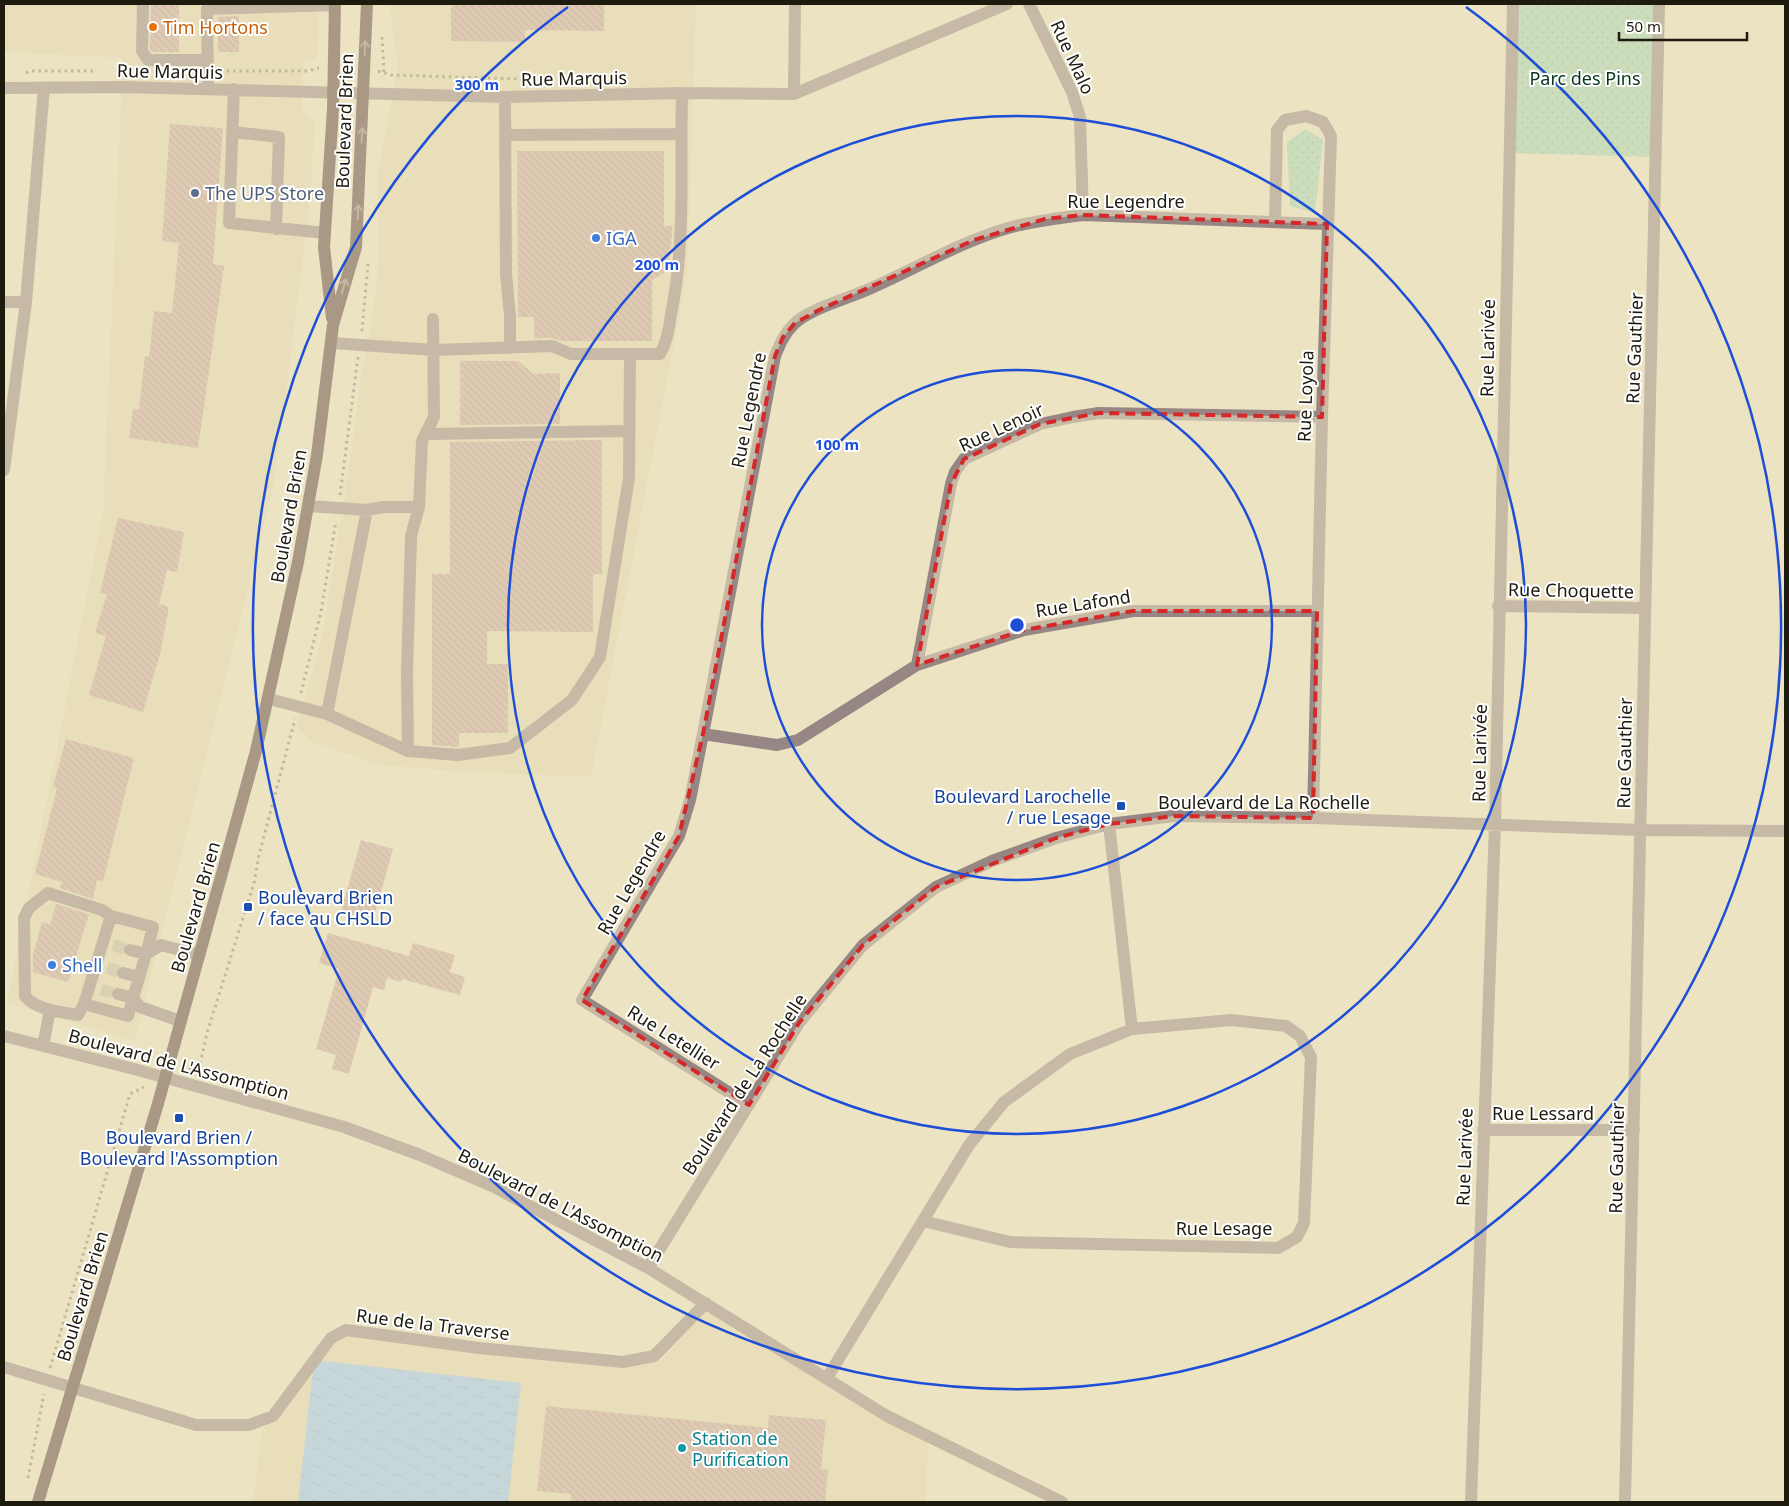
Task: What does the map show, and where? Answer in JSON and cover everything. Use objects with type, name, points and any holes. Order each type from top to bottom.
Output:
[{"type":"main road","name":"Boulevard Brien","points":[[333,325],[324,247],[333,92],[335,4]]},
{"type":"main road","name":"Boulevard Brien","points":[[38,1502],[230,849],[269,699],[308,506],[333,325],[356,247],[367,4]]},
{"type":"street","points":[[143,4],[142,51],[148,60],[208,60]]},
{"type":"street","points":[[208,89],[206,6],[335,4]]},
{"type":"street","points":[[794,94],[795,4]]},
{"type":"street","name":"Rue Marquis","points":[[4,88],[121,87],[506,97],[682,93],[794,94],[1007,4]]},
{"type":"street","name":"Rue Malo","points":[[1029,4],[1072,92],[1080,117],[1083,215]]},
{"type":"street","name":"Rue Larivée","points":[[1471,1502],[1495,824],[1498,606],[1513,4]]},
{"type":"street","name":"Rue Gauthier","points":[[1626,1502],[1644,608],[1660,4]]},
{"type":"street","points":[[4,470],[26,302],[44,88]]},
{"type":"street","points":[[234,90],[229,223],[325,234]]},
{"type":"street","points":[[331,343],[434,350],[552,346],[571,354],[660,354],[665,345],[676,290],[680,248],[682,93]]},
{"type":"street","points":[[506,97],[506,274],[510,316],[510,348]]},
{"type":"street","name":"Rue Loyola","points":[[1275,222],[1278,130],[1285,120],[1306,116],[1323,122],[1331,136],[1327,224],[1313,818]]},
{"type":"street","points":[[232,132],[279,137],[276,229]]},
{"type":"street","points":[[507,135],[681,134]]},
{"type":"street","name":"Rue Legendre","points":[[582,1000],[679,836],[690,800],[775,356],[783,336],[795,323],[819,310],[870,289],[974,240],[1007,228],[1045,219],[1083,215],[1327,224]]},
{"type":"street","points":[[4,302],[26,302]]},
{"type":"street","points":[[408,751],[407,673],[411,536],[420,507],[422,441],[434,417],[434,319]]},
{"type":"street","points":[[269,699],[326,714],[408,751],[458,755],[510,748],[572,700],[600,657],[629,478],[630,354]]},
{"type":"street","name":"Rue Lenoir","points":[[917,665],[951,484],[955,472],[964,459],[1040,424],[1099,413],[1322,417]]},
{"type":"street","points":[[427,434],[629,430]]},
{"type":"street","points":[[308,506],[367,510],[383,507],[420,507]]},
{"type":"street","points":[[326,714],[367,510]]},
{"type":"street","name":"Rue Choquette","points":[[1498,606],[1644,608]]},
{"type":"street","name":"Rue Lafond","points":[[703,734],[777,745],[798,740],[917,665],[1024,630],[1133,611],[1317,611]]},
{"type":"street","name":"Boulevard de La Rochelle","points":[[648,1268],[800,1023],[863,945],[936,887],[1001,858],[1056,838],[1109,824],[1174,816],[1313,818],[1640,830],[1785,831]]},
{"type":"street","points":[[1109,824],[1132,1029]]},
{"type":"street","points":[[84,1004],[128,1016],[153,927],[111,916],[102,910],[48,893],[29,908],[24,918],[25,996],[29,1002],[50,1010],[78,1015],[84,1004],[95,988],[108,943],[111,916]]},
{"type":"street","points":[[130,950],[146,954],[161,945],[199,955]]},
{"type":"street","points":[[123,972],[139,977]]},
{"type":"street","points":[[118,994],[133,998],[140,1007],[180,1021]]},
{"type":"street","name":"Rue Letellier","points":[[582,1000],[749,1105]]},
{"type":"street","points":[[43,1046],[50,1010]]},
{"type":"street","name":"Rue Lesage","points":[[827,1378],[969,1145],[1004,1102],[1070,1054],[1132,1029],[1230,1020],[1286,1026],[1300,1036],[1311,1057],[1304,1223],[1297,1237],[1278,1248],[1010,1242],[923,1221]]},
{"type":"street","name":"Boulevard de L'Assomption","points":[[4,1036],[344,1127],[420,1155],[492,1186],[648,1268],[887,1416],[1062,1502]]},
{"type":"street","name":"Rue Lessard","points":[[1483,1130],[1634,1130]]},
{"type":"street","name":"Rue de la Traverse","points":[[4,1367],[196,1425],[249,1425],[273,1416],[331,1338],[346,1330],[479,1348],[623,1362],[654,1356],[706,1304]]},
{"type":"path","name":"Boulevard Brien","points":[[377,71],[384,74],[382,28]]},
{"type":"path","name":"Rue Marquis","points":[[228,71],[307,71],[319,68]]},
{"type":"path","name":"Rue Marquis","points":[[30,71],[98,71]]},
{"type":"path","points":[[339,497],[358,364]]},
{"type":"path","points":[[301,695],[321,612],[336,522]]},
{"type":"path","points":[[200,1065],[207,1033],[259,866],[259,855],[295,719]]},
{"type":"path","points":[[27,1485],[47,1380],[130,1094]]},
{"type":"highlighted area","points":[[1083,215],[1327,224],[1322,417],[1099,413],[1040,424],[964,459],[951,484],[917,665],[1024,630],[1133,611],[1317,611],[1313,818],[1174,816],[1109,824],[1056,838],[936,887],[863,945],[799,1023],[749,1105],[582,1000],[679,836],[703,734],[775,356],[783,337],[795,323],[819,310],[974,240],[1045,219]]},
{"type":"shaded area","points":[[4,4],[319,4],[317,58],[304,63],[302,109],[315,122],[310,202],[274,485],[134,1041],[7,1003],[103,513],[123,58],[4,52]]},
{"type":"shaded area","points":[[389,4],[696,4],[687,275],[591,777],[465,772],[380,765],[312,742],[297,727],[323,632],[352,449],[359,389],[371,327],[379,260],[378,173],[398,68]]},
{"type":"shaded area","points":[[706,1303],[928,1438],[926,1502],[253,1502],[262,1430],[346,1330],[623,1362],[654,1356]]},
{"type":"green space","name":"Parc des Pins","points":[[1513,4],[1659,4],[1656,157],[1509,153]]},
{"type":"green space","points":[[1306,129],[1323,140],[1315,213],[1290,206],[1287,142]]},
{"type":"water","points":[[314,1360],[521,1383],[508,1502],[298,1502]]},
{"type":"building","points":[[151,4],[179,4],[179,52],[152,52],[150,49]]},
{"type":"building","points":[[451,4],[604,4],[604,31],[525,30],[525,42],[451,41]]},
{"type":"building","points":[[239,16],[239,52],[218,52],[218,17]]},
{"type":"building","points":[[170,124],[223,128],[213,264],[224,266],[198,448],[129,438],[133,409],[139,409],[145,356],[149,357],[154,311],[172,313],[179,243],[162,241]]},
{"type":"building","name":"IGA","points":[[517,151],[664,151],[664,226],[673,226],[671,249],[669,249],[669,270],[652,280],[652,341],[561,341],[552,338],[534,338],[534,317],[518,317]]},
{"type":"building","points":[[460,361],[518,361],[533,374],[560,373],[560,424],[460,425]]},
{"type":"building","points":[[602,440],[602,574],[593,574],[593,632],[487,631],[487,664],[508,664],[508,733],[459,733],[459,747],[432,745],[432,574],[450,574],[450,442]]},
{"type":"building","points":[[118,518],[184,532],[177,572],[167,570],[159,604],[169,607],[160,654],[143,712],[89,695],[106,636],[95,633],[107,594],[100,593]]},
{"type":"building","points":[[66,739],[134,758],[103,881],[97,880],[93,899],[60,888],[62,882],[35,874],[57,788],[53,787]]},
{"type":"building","points":[[361,840],[393,849],[373,920],[341,911]]},
{"type":"building","points":[[56,904],[89,914],[68,982],[33,972],[33,954],[42,922],[50,925]]},
{"type":"building","points":[[328,933],[409,956],[413,943],[455,955],[450,972],[465,977],[460,995],[402,979],[401,982],[387,978],[384,990],[373,987],[349,1074],[332,1069],[336,1055],[316,1049],[339,969],[319,963]]},
{"type":"building","name":"Station de Purification","points":[[546,1406],[768,1428],[769,1415],[826,1420],[821,1469],[828,1470],[825,1502],[571,1502],[571,1494],[537,1491]]},
{"type":"tunnel","points":[[113,945],[130,950]]},
{"type":"tunnel","points":[[107,968],[123,973]]},
{"type":"tunnel","points":[[101,990],[118,994]]},
{"type":"place","name":"Tim Hortons","points":[[153,27]]},
{"type":"place","name":"The UPS Store","points":[[195,193]]},
{"type":"place","name":"IGA","points":[[596,238]]},
{"type":"place","name":"Boulevard Larochelle / rue Lesage","points":[[1121,806]]},
{"type":"place","name":"Boulevard Brien / face au CHSLD","points":[[248,907]]},
{"type":"place","name":"Shell","points":[[52,965]]},
{"type":"place","name":"Boulevard Brien / Boulevard l'Assomption","points":[[179,1118]]},
{"type":"place","name":"Station de Purification","points":[[682,1448]]}]
